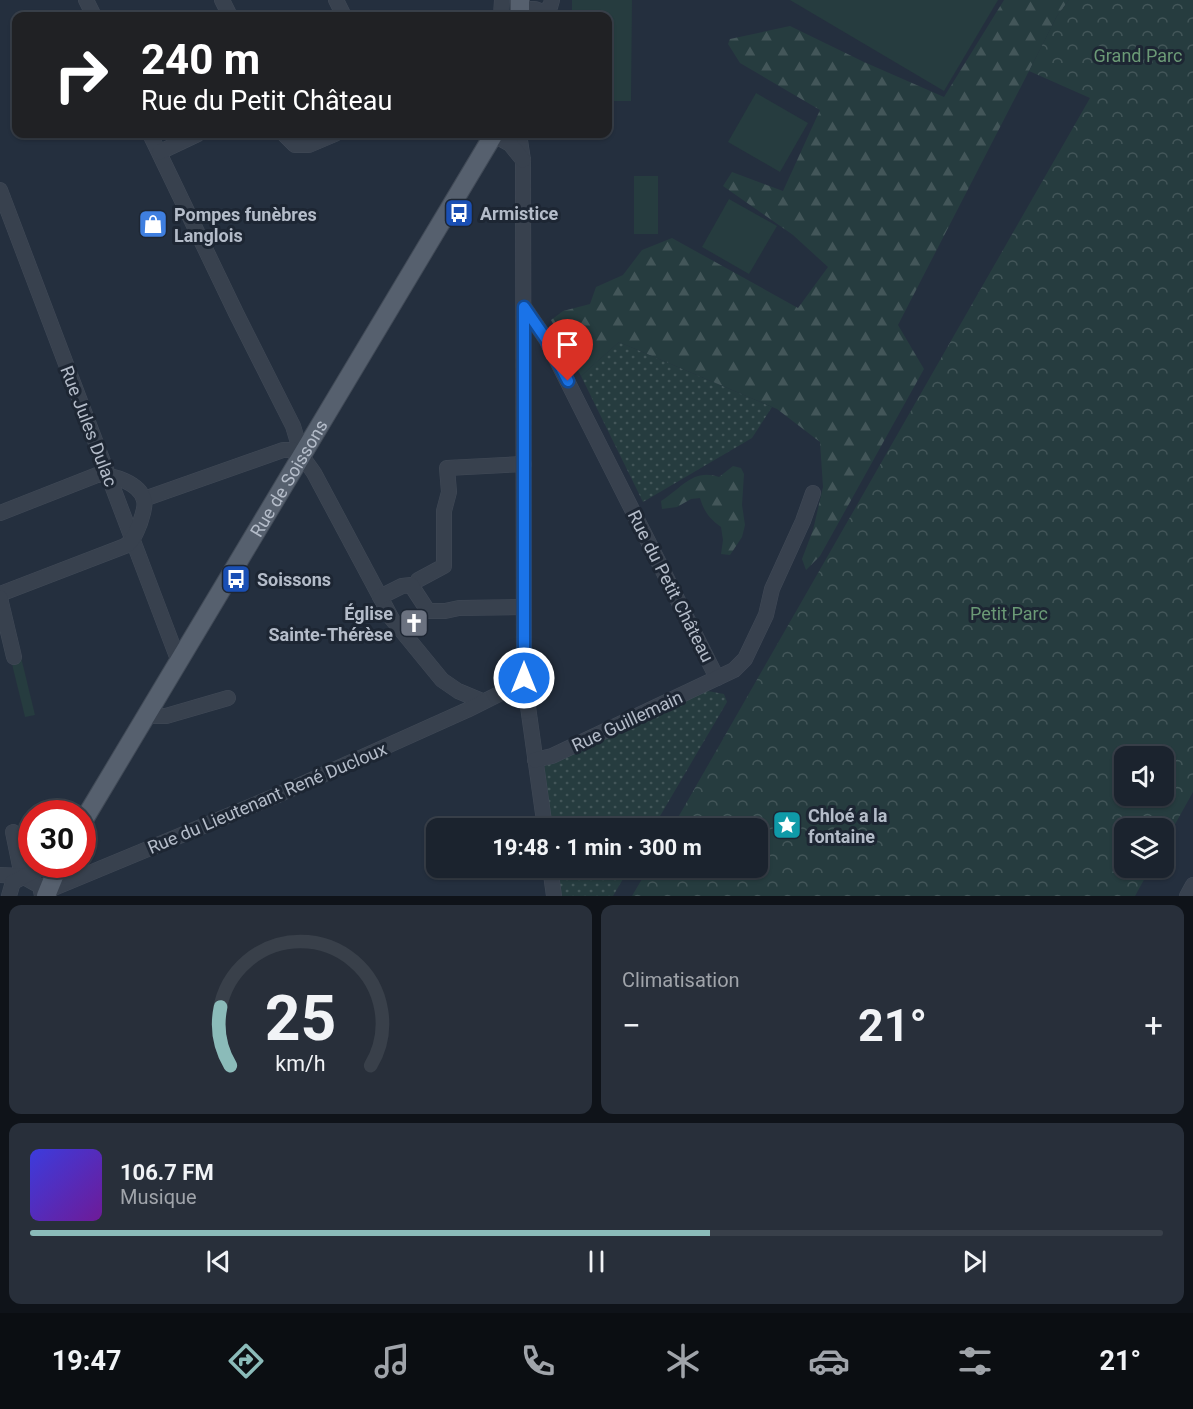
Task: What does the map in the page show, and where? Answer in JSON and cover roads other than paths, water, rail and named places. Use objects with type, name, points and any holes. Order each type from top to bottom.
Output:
[{"type":"main road","name":"Rue de Soissons","points":[[96,800],[492,138]]},
{"type":"main road","points":[[46,894],[53,878]]},
{"type":"street","points":[[520,9],[548,6]]},
{"type":"street","points":[[152,138],[293,426],[302,456],[314,473],[392,619],[442,680],[458,691],[482,701]]},
{"type":"street","points":[[160,152],[190,138]]},
{"type":"street","points":[[288,138],[295,145],[309,145],[326,138]]},
{"type":"street","points":[[500,138],[510,144],[523,160]]},
{"type":"street","points":[[520,138],[523,160],[524,678],[544,818]]},
{"type":"street","name":"Rue Jules Dulac","points":[[0,190],[178,662]]},
{"type":"street","name":"Rue du Petit Château","points":[[524,307],[546,339],[717,678],[734,670],[745,659],[766,615],[772,589],[803,521],[813,493]]},
{"type":"street","points":[[144,499],[283,450],[293,450],[302,456]]},
{"type":"street","points":[[418,580],[444,566],[447,468],[524,464]]},
{"type":"street","points":[[0,513],[97,475],[107,474],[127,482],[144,499],[144,512],[132,541],[0,596],[14,657]]},
{"type":"street","points":[[380,597],[402,586],[411,585],[428,611],[524,607]]},
{"type":"street","name":"Rue du Lieutenant René Ducloux","points":[[46,894],[278,795],[467,710],[507,690],[524,678]]},
{"type":"street","name":"Rue Guillemain","points":[[535,760],[552,756],[717,678]]},
{"type":"street","points":[[147,716],[166,716],[228,698]]},
{"type":"street","points":[[14,832],[18,854]]},
{"type":"street","points":[[0,875],[18,876]]},
{"type":"street","points":[[0,887],[9,896],[13,882],[19,878]]},
{"type":"street","points":[[26,878],[40,886],[46,894]]},
{"type":"street","points":[[552,878],[554,896]]},
{"type":"street","points":[[1187,896],[1193,885]]},
{"type":"place","name":"Armistice","points":[[459,213]]},
{"type":"place","name":"Pompes funèbres Langlois","points":[[153,224]]},
{"type":"place","name":"Soissons","points":[[236,579]]},
{"type":"place","name":"Église Sainte-Thérèse","points":[[414,623]]},
{"type":"place","name":"Chloé a la fontaine","points":[[787,825]]},
{"type":"park label","name":"Grand Parc","points":[[1138,55]]},
{"type":"park label","name":"Petit Parc","points":[[1009,613]]}]
